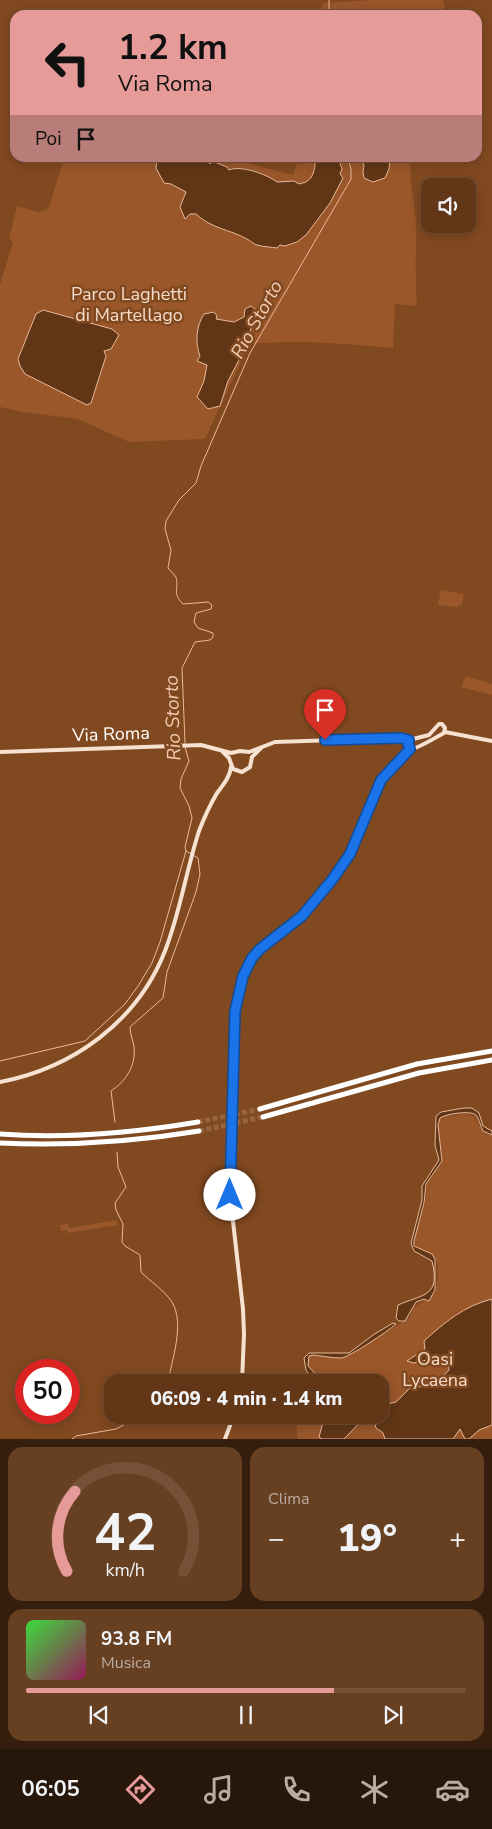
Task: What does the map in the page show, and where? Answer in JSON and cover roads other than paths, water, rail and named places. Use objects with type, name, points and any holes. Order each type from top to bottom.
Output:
[{"type":"highway","points":[[260,1109],[417,1064],[492,1051]]},
{"type":"highway","points":[[263,1117],[419,1073],[492,1060]]},
{"type":"highway","points":[[0,1134],[42,1136],[101,1134],[146,1130],[198,1122]]},
{"type":"highway","points":[[0,1143],[87,1144],[145,1139],[199,1131]]},
{"type":"main road","points":[[230,760],[234,753],[246,752],[280,742],[401,738],[409,740],[429,735],[439,724],[444,726],[445,732]]},
{"type":"main road","points":[[242,1374],[243,1309],[232,1220],[230,1143],[234,1033],[237,999],[243,976],[252,958],[260,949],[302,916],[332,880],[350,854],[381,780],[410,749],[417,749],[431,738],[445,732],[492,741]]},
{"type":"main road","points":[[409,740],[410,749]]},
{"type":"main road","name":"Via Roma","points":[[0,752],[201,745],[234,753]]},
{"type":"main road","points":[[224,783],[239,772],[248,769],[254,754],[263,746]]},
{"type":"main road","points":[[221,751],[230,760],[232,767],[239,772]]},
{"type":"main road","points":[[246,752],[251,760]]},
{"type":"main road","points":[[0,1082],[32,1074],[64,1062],[93,1044],[120,1021],[144,991],[160,962],[170,938],[190,862],[206,815],[232,767]]},
{"type":"main road","points":[[225,1439],[231,1424]]},
{"type":"water","points":[[157,162],[208,162],[210,164],[214,162],[227,167],[229,170],[247,169],[267,176],[277,182],[294,181],[299,184],[311,177],[315,162],[339,162],[342,169],[340,174],[343,178],[330,203],[306,235],[297,242],[285,246],[280,245],[277,248],[256,245],[240,236],[208,223],[196,214],[190,214],[185,219],[180,207],[186,192],[171,184],[164,183],[156,168]]},
{"type":"water","points":[[362,162],[390,162],[385,178],[373,182],[364,178]]},
{"type":"water","points":[[251,306],[260,313],[251,328],[240,358],[228,381],[220,406],[208,409],[197,397],[204,381],[207,365],[197,361],[200,356],[197,346],[197,335],[201,319],[204,314],[214,312],[217,316],[216,319],[234,322],[244,317],[245,309]]},
{"type":"water","points":[[43,310],[112,329],[119,335],[111,349],[104,351],[106,356],[91,403],[87,405],[25,374],[20,366],[18,359],[36,314]]},
{"type":"water","points":[[472,1108],[479,1113],[483,1126],[492,1131],[492,1135],[483,1131],[476,1115],[473,1114],[458,1113],[440,1118],[438,1125],[442,1161],[426,1184],[424,1203],[414,1241],[414,1246],[432,1254],[435,1259],[435,1290],[429,1301],[424,1299],[416,1302],[405,1321],[399,1321],[396,1318],[398,1305],[422,1296],[432,1288],[434,1282],[432,1261],[414,1251],[411,1243],[422,1200],[422,1186],[439,1160],[435,1145],[436,1116],[441,1112]]},
{"type":"water","points":[[492,1299],[492,1425],[479,1430],[469,1439],[465,1439],[460,1429],[453,1439],[385,1439],[383,1433],[376,1428],[375,1424],[389,1424],[389,1404],[396,1402],[410,1388],[435,1385],[449,1370],[448,1355],[414,1363],[407,1361],[425,1349],[424,1341],[447,1321],[464,1310]]},
{"type":"water","points":[[393,1323],[396,1324],[346,1357],[309,1356],[308,1366],[316,1374],[309,1374],[306,1370],[304,1358],[309,1353],[349,1353]]},
{"type":"water","points":[[323,1424],[358,1424],[344,1439],[322,1439],[319,1437]]},
{"type":"waterway","name":"Rio Storto","points":[[329,0],[329,10]]},
{"type":"waterway","name":"Rio Storto","points":[[185,743],[182,668],[195,642],[210,640],[213,637],[213,633],[198,628],[194,622],[196,613],[211,609],[212,605],[208,602],[183,604],[178,597],[176,577],[168,568],[171,550],[165,529],[166,521],[179,500],[196,483],[201,466],[250,353],[351,179],[349,162]]},
{"type":"waterway","name":"Rio Storto","points":[[115,1122],[111,1091],[121,1083],[132,1067],[134,1047],[130,1027],[163,998],[167,972],[196,892],[200,874],[198,858],[186,851],[185,847],[192,818],[189,806],[180,788],[181,779],[189,761],[185,747]]},
{"type":"waterway","points":[[0,1061],[85,1041],[125,1004],[152,963],[160,942],[186,851]]},
{"type":"waterway","name":"Rio Storto","points":[[117,1152],[118,1167],[126,1187],[115,1203],[116,1210],[123,1224],[122,1242],[140,1255],[141,1272],[165,1294],[172,1302],[176,1311],[178,1331],[170,1374]]},
{"type":"waterway","name":"Rio Storto","points":[[72,1439],[76,1436],[116,1429],[125,1424]]},
{"type":"tunnel","points":[[198,1122],[260,1109]]},
{"type":"tunnel","points":[[199,1131],[263,1117]]},
{"type":"park label","name":"Parco Laghetti di Martellago","points":[[129,304]]},
{"type":"park label","name":"Oasi Lycaena","points":[[435,1369]]}]
